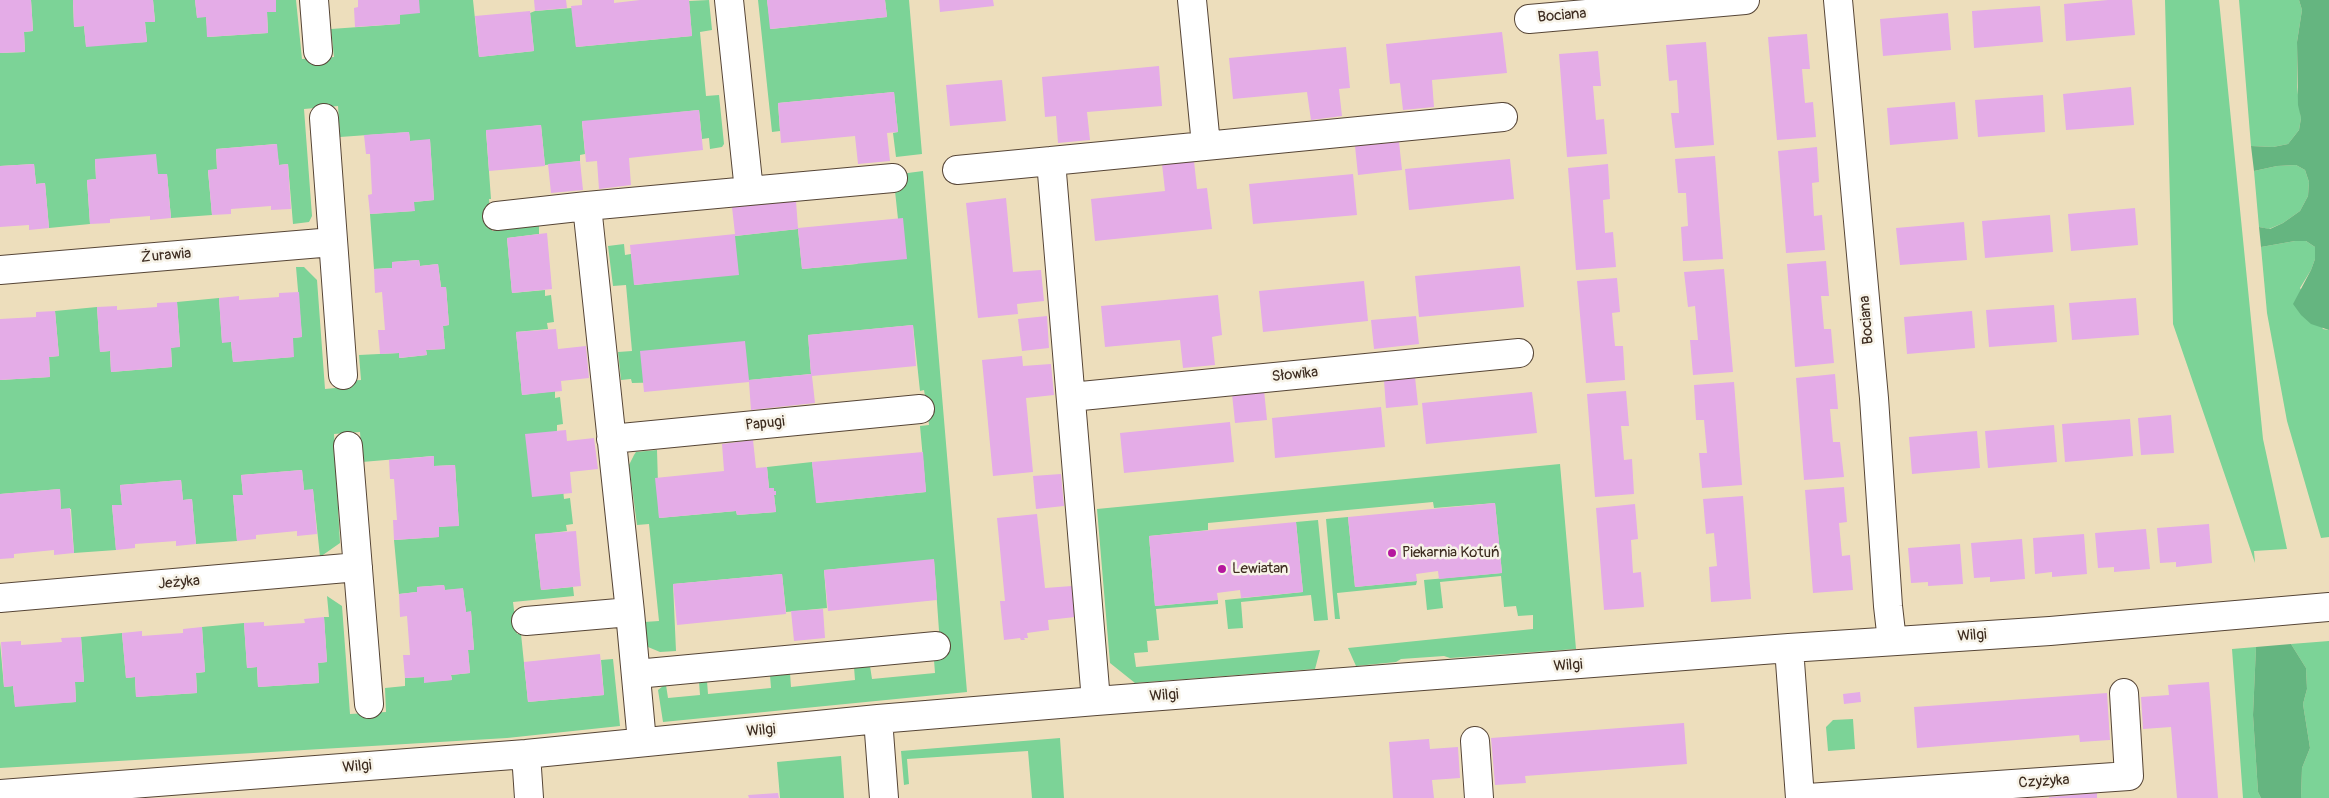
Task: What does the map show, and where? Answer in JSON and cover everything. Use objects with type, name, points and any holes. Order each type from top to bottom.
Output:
[{"type":"street","points":[[314,0],[318,51]]},
{"type":"street","points":[[729,0],[749,191]]},
{"type":"street","points":[[1192,0],[1206,146]]},
{"type":"street","name":"Bociana","points":[[1529,19],[1745,0]]},
{"type":"street","name":"Bociana","points":[[1838,0],[1873,389],[1892,641]]},
{"type":"street","points":[[957,170],[1503,117]]},
{"type":"street","points":[[324,118],[343,375]]},
{"type":"street","points":[[1051,161],[1096,701]]},
{"type":"street","points":[[497,216],[893,178]]},
{"type":"street","points":[[587,206],[642,742]]},
{"type":"street","name":"Żurawia","points":[[0,270],[333,242]]},
{"type":"street","name":"Słowika","points":[[1072,397],[1519,353]]},
{"type":"street","name":"Papugi","points":[[611,439],[920,409]]},
{"type":"street","points":[[348,446],[369,704]]},
{"type":"street","name":"Jeżyka","points":[[0,598],[358,567]]},
{"type":"street","name":"Wilgi","points":[[0,794],[87,793],[526,754],[878,719],[1789,648],[2251,615],[2329,607]]},
{"type":"street","points":[[526,621],[630,612]]},
{"type":"street","points":[[636,674],[936,646]]},
{"type":"street","points":[[1789,648],[1800,798]]},
{"type":"street","name":"Czyżyka","points":[[1808,798],[2130,787],[2124,693]]},
{"type":"street","points":[[878,719],[884,798]]},
{"type":"street","points":[[1476,741],[1479,798]]},
{"type":"street","points":[[526,754],[529,798]]},
{"type":"green space","points":[[31,0],[73,0],[74,27],[84,26],[86,46],[147,42],[145,22],[155,21],[153,0],[195,0],[197,17],[206,17],[208,37],[268,33],[267,12],[276,12],[276,0],[296,0],[302,59],[334,57],[331,29],[400,24],[400,15],[419,0],[473,0],[479,57],[534,51],[530,13],[535,11],[572,8],[576,47],[692,36],[689,1],[709,0],[712,30],[700,32],[706,96],[719,95],[724,144],[722,147],[710,149],[709,138],[702,139],[699,110],[582,122],[585,154],[580,155],[580,161],[545,165],[541,125],[486,131],[492,231],[539,226],[539,234],[507,238],[512,293],[545,290],[545,296],[551,295],[554,322],[547,323],[548,329],[516,332],[522,395],[555,391],[555,398],[560,397],[563,424],[557,425],[557,431],[564,499],[570,498],[573,524],[566,525],[567,531],[535,535],[541,590],[573,587],[574,596],[513,602],[517,634],[521,634],[528,702],[604,695],[601,660],[613,659],[620,726],[507,738],[0,768],[0,642],[4,687],[13,686],[15,706],[76,702],[75,682],[84,681],[81,637],[122,633],[126,678],[135,677],[136,697],[197,693],[196,673],[205,672],[202,627],[244,623],[247,668],[257,667],[258,687],[319,683],[318,663],[327,662],[324,617],[329,617],[327,596],[342,606],[350,714],[386,712],[385,688],[405,686],[405,678],[424,677],[424,682],[452,680],[451,675],[470,673],[468,650],[474,649],[471,612],[466,612],[463,589],[445,590],[444,585],[417,587],[417,592],[399,594],[394,540],[439,537],[439,527],[459,525],[455,465],[434,466],[433,456],[362,462],[360,432],[334,434],[340,543],[320,557],[313,490],[304,490],[302,470],[241,475],[243,495],[233,495],[237,541],[196,544],[192,499],[183,500],[181,480],[120,485],[122,505],[112,505],[116,550],[74,553],[71,509],[61,509],[60,489],[0,494],[0,380],[50,377],[49,357],[59,356],[55,311],[97,307],[100,352],[110,351],[111,372],[172,367],[171,348],[180,346],[177,302],[219,298],[222,342],[231,342],[233,362],[293,357],[293,338],[302,337],[296,267],[304,267],[317,280],[325,389],[346,387],[346,381],[361,380],[359,355],[399,353],[400,358],[427,355],[426,350],[445,349],[443,326],[449,325],[446,287],[441,287],[438,264],[420,266],[419,260],[392,262],[392,268],[374,269],[370,214],[414,211],[414,202],[434,200],[430,140],[410,141],[409,132],[340,137],[338,106],[304,109],[312,216],[309,222],[293,224],[288,164],[279,165],[276,144],[216,149],[217,169],[208,171],[212,215],[171,218],[167,174],[158,174],[95,159],[96,179],[87,180],[90,224],[49,228],[45,183],[36,184],[34,164],[0,166],[0,53],[25,52],[24,32],[33,31]]},
{"type":"green space","points":[[758,0],[767,0],[771,29],[887,17],[885,0],[909,0],[922,154],[896,157],[893,133],[898,132],[894,92],[778,103],[780,131],[772,132]]},
{"type":"green space","points":[[2165,0],[2219,0],[2263,439],[2287,549],[2254,551],[2255,563],[2173,324]]},
{"type":"green space","points":[[2239,0],[2299,0],[2302,10],[2297,42],[2297,87],[2301,118],[2299,130],[2288,144],[2273,147],[2251,146]]},
{"type":"green space","points":[[2299,0],[2329,0],[2329,330],[2311,324],[2293,304],[2311,270],[2315,259],[2315,247],[2306,241],[2295,241],[2261,247],[2259,227],[2270,229],[2283,223],[2300,211],[2308,196],[2309,182],[2305,170],[2296,165],[2277,166],[2254,171],[2251,146],[2273,147],[2288,144],[2299,130],[2301,118],[2298,105],[2297,42],[2302,10]]},
{"type":"green space","points":[[2296,165],[2305,170],[2309,182],[2308,196],[2300,211],[2283,223],[2269,229],[2259,227],[2254,171],[2277,166]]},
{"type":"green space","points":[[923,171],[967,692],[663,722],[658,690],[666,685],[668,698],[700,695],[699,682],[707,681],[708,694],[771,688],[770,675],[790,673],[791,687],[855,680],[854,667],[870,666],[872,679],[935,673],[934,660],[941,659],[934,560],[824,570],[827,608],[786,612],[782,574],[673,584],[676,651],[660,652],[648,647],[646,643],[644,622],[659,621],[649,524],[637,525],[629,465],[636,452],[657,450],[659,518],[736,511],[737,515],[776,512],[774,495],[776,492],[773,488],[769,488],[767,467],[812,462],[817,503],[926,492],[920,426],[929,425],[924,390],[920,391],[913,325],[808,335],[811,374],[749,380],[632,383],[631,379],[621,380],[618,352],[632,351],[626,285],[613,286],[608,246],[624,244],[625,255],[631,254],[635,285],[712,277],[735,236],[798,229],[802,269],[857,264],[898,219],[895,191],[901,191],[900,174]]},
{"type":"green space","points":[[2306,241],[2315,247],[2315,259],[2311,270],[2300,288],[2323,329],[2329,330],[2329,537],[2321,538],[2287,421],[2267,313],[2261,247]]},
{"type":"green space","points":[[1560,464],[1576,649],[1450,658],[1444,656],[1401,659],[1396,662],[1356,666],[1348,648],[1533,629],[1533,615],[1518,616],[1516,606],[1504,607],[1501,576],[1440,582],[1443,608],[1427,610],[1424,580],[1502,573],[1495,503],[1434,508],[1433,502],[1208,523],[1208,530],[1149,536],[1155,606],[1218,600],[1218,604],[1156,609],[1159,640],[1147,641],[1148,652],[1134,653],[1136,667],[1320,650],[1315,669],[1135,683],[1110,663],[1097,509]]},
{"type":"green space","points":[[1348,517],[1355,587],[1417,581],[1416,585],[1337,593],[1340,619],[1335,619],[1326,519]]},
{"type":"green space","points":[[1318,520],[1328,620],[1314,621],[1311,595],[1241,602],[1243,628],[1228,629],[1225,600],[1303,592],[1296,522]]},
{"type":"green space","points":[[2329,641],[2329,798],[2301,798],[2302,768],[2310,748],[2303,704],[2307,689],[2306,668],[2291,644]]},
{"type":"green space","points":[[2291,644],[2306,668],[2307,689],[2303,704],[2310,748],[2302,768],[2301,798],[2261,798],[2258,792],[2253,715],[2256,647]]},
{"type":"green space","points":[[2256,647],[2253,715],[2258,792],[2261,798],[2243,798],[2232,649]]},
{"type":"green space","points":[[1853,719],[1855,749],[1828,751],[1826,727],[1833,720]]},
{"type":"green space","points":[[1060,738],[1064,798],[1032,798],[1028,751],[907,759],[909,784],[904,785],[901,751]]},
{"type":"green space","points":[[841,756],[844,798],[780,798],[777,762]]},
{"type":"building","points":[[0,0],[31,0],[33,31],[24,32],[25,52],[0,53]]},
{"type":"building","points":[[73,0],[153,0],[155,22],[145,22],[147,42],[86,47],[84,26],[74,27]]},
{"type":"building","points":[[195,0],[276,0],[276,12],[267,12],[268,33],[207,37],[206,17],[197,18]]},
{"type":"building","points":[[358,0],[419,0],[420,13],[400,15],[400,24],[355,27],[354,8],[358,7]]},
{"type":"building","points":[[534,0],[566,0],[567,8],[535,11]]},
{"type":"building","points":[[582,0],[614,0],[614,3],[640,0],[689,0],[692,36],[576,47],[571,6],[582,5]]},
{"type":"building","points":[[767,0],[885,0],[887,17],[770,29]]},
{"type":"building","points":[[939,0],[993,0],[994,6],[940,12]]},
{"type":"building","points":[[2132,0],[2135,35],[2066,41],[2064,4]]},
{"type":"building","points":[[2040,6],[2043,42],[1974,48],[1972,11]]},
{"type":"building","points":[[530,11],[534,51],[479,57],[475,16]]},
{"type":"building","points":[[1948,13],[1951,50],[1883,56],[1880,19]]},
{"type":"building","points":[[1502,32],[1507,73],[1432,80],[1434,107],[1403,110],[1400,83],[1390,84],[1386,44]]},
{"type":"building","points":[[1807,34],[1810,69],[1802,69],[1805,103],[1813,102],[1816,137],[1777,140],[1768,37]]},
{"type":"building","points":[[1706,42],[1714,145],[1675,148],[1671,113],[1679,113],[1677,80],[1669,81],[1666,45]]},
{"type":"building","points":[[1346,47],[1350,88],[1339,89],[1342,116],[1311,120],[1307,92],[1233,99],[1229,58]]},
{"type":"building","points":[[1598,51],[1601,86],[1593,86],[1596,120],[1604,119],[1607,154],[1567,157],[1559,54]]},
{"type":"building","points":[[1159,66],[1162,106],[1087,112],[1090,140],[1058,143],[1056,116],[1045,117],[1042,77]]},
{"type":"building","points":[[1002,80],[1006,121],[950,126],[946,85]]},
{"type":"building","points":[[2131,87],[2134,125],[2066,130],[2063,94]]},
{"type":"building","points":[[894,92],[898,132],[887,133],[890,161],[858,164],[855,136],[781,143],[778,103]]},
{"type":"building","points":[[2043,95],[2045,132],[1978,137],[1975,100]]},
{"type":"building","points":[[1955,102],[1958,139],[1890,145],[1887,108]]},
{"type":"building","points":[[699,110],[703,150],[629,158],[631,185],[599,189],[597,161],[586,162],[582,121]]},
{"type":"building","points":[[541,125],[545,166],[489,171],[486,130]]},
{"type":"building","points":[[409,132],[410,141],[430,139],[434,200],[414,202],[415,211],[370,214],[368,195],[372,194],[370,154],[366,154],[364,135]]},
{"type":"building","points":[[1399,142],[1402,170],[1358,175],[1355,146]]},
{"type":"building","points":[[277,144],[279,165],[288,164],[291,209],[271,210],[271,206],[231,209],[231,214],[212,215],[208,170],[217,169],[216,149]]},
{"type":"building","points":[[1817,147],[1819,182],[1812,183],[1814,216],[1822,215],[1825,250],[1786,253],[1778,151]]},
{"type":"building","points":[[156,154],[158,174],[167,174],[171,218],[150,220],[150,216],[110,219],[110,223],[90,224],[87,180],[96,179],[95,159]]},
{"type":"building","points":[[1715,156],[1723,259],[1683,261],[1681,227],[1688,226],[1686,193],[1678,193],[1675,159]]},
{"type":"building","points":[[1510,159],[1514,199],[1409,210],[1405,169]]},
{"type":"building","points":[[580,161],[583,190],[551,193],[548,164]]},
{"type":"building","points":[[1194,161],[1197,189],[1207,188],[1212,229],[1095,241],[1091,199],[1165,191],[1162,164]]},
{"type":"building","points":[[34,164],[36,184],[45,183],[49,228],[29,230],[29,225],[0,227],[0,166]]},
{"type":"building","points":[[1608,164],[1610,199],[1603,200],[1605,233],[1613,232],[1616,267],[1576,270],[1568,168]]},
{"type":"building","points":[[1353,174],[1357,215],[1253,224],[1249,184]]},
{"type":"building","points":[[1006,198],[1013,272],[1041,270],[1044,301],[1017,304],[1018,314],[978,318],[966,203]]},
{"type":"building","points":[[796,201],[798,228],[903,218],[907,259],[802,269],[798,229],[735,236],[739,275],[634,285],[630,245],[735,234],[732,207]]},
{"type":"building","points":[[2135,208],[2138,245],[2071,251],[2068,214]]},
{"type":"building","points":[[2050,215],[2053,252],[1985,258],[1982,221]]},
{"type":"building","points":[[1964,222],[1967,260],[1900,265],[1896,228]]},
{"type":"building","points":[[547,233],[552,289],[512,293],[507,238]]},
{"type":"building","points":[[419,260],[420,266],[438,264],[441,287],[446,287],[449,325],[443,326],[445,349],[426,350],[427,355],[399,358],[399,353],[380,354],[378,330],[385,330],[382,292],[375,293],[374,269],[392,268],[392,262]]},
{"type":"building","points":[[1826,261],[1829,296],[1821,296],[1824,329],[1831,329],[1834,363],[1795,367],[1787,264]]},
{"type":"building","points":[[1520,266],[1524,307],[1419,317],[1415,276]]},
{"type":"building","points":[[1724,269],[1733,372],[1693,375],[1690,340],[1698,340],[1695,306],[1688,307],[1684,272]]},
{"type":"building","points":[[1617,278],[1620,312],[1612,313],[1615,346],[1623,346],[1625,380],[1586,383],[1577,281]]},
{"type":"building","points":[[1364,281],[1368,321],[1263,332],[1259,291]]},
{"type":"building","points":[[299,292],[302,337],[293,338],[294,357],[233,362],[231,342],[222,343],[219,298],[239,296],[239,300],[279,297],[279,293]]},
{"type":"building","points":[[1218,295],[1222,335],[1212,337],[1215,365],[1183,368],[1180,340],[1105,347],[1101,306]]},
{"type":"building","points":[[2136,298],[2139,335],[2072,340],[2069,303]]},
{"type":"building","points":[[177,302],[180,347],[171,348],[172,367],[111,372],[110,351],[100,352],[97,307],[117,306],[117,310],[157,307],[157,303]]},
{"type":"building","points":[[2054,305],[2057,342],[1989,347],[1986,310]]},
{"type":"building","points":[[55,311],[59,356],[49,357],[50,377],[0,380],[0,319],[36,317],[36,312]]},
{"type":"building","points":[[1972,311],[1975,348],[1907,354],[1904,317]]},
{"type":"building","points":[[1047,316],[1049,348],[1022,351],[1018,319]]},
{"type":"building","points":[[1416,316],[1419,344],[1374,349],[1371,320]]},
{"type":"building","points":[[913,325],[916,366],[812,376],[815,403],[751,410],[749,382],[644,392],[640,351],[745,341],[749,380],[811,374],[808,335]]},
{"type":"building","points":[[556,329],[558,349],[586,346],[589,378],[561,381],[562,391],[522,395],[516,332]]},
{"type":"building","points":[[1022,356],[1023,366],[1051,364],[1054,395],[1026,398],[1033,472],[993,476],[982,360]]},
{"type":"building","points":[[1835,374],[1838,409],[1830,409],[1833,442],[1840,442],[1844,477],[1804,480],[1796,378]]},
{"type":"building","points":[[1415,377],[1418,405],[1386,408],[1384,380]]},
{"type":"building","points":[[1734,382],[1742,485],[1702,488],[1699,453],[1707,453],[1704,420],[1696,420],[1694,385]]},
{"type":"building","points":[[1264,390],[1267,420],[1235,423],[1232,394]]},
{"type":"building","points":[[1626,391],[1629,426],[1621,426],[1624,460],[1632,459],[1634,494],[1595,497],[1587,394]]},
{"type":"building","points":[[1532,392],[1537,433],[1426,444],[1422,403]]},
{"type":"building","points":[[1381,407],[1385,447],[1275,458],[1272,418]]},
{"type":"building","points":[[2171,415],[2174,453],[2141,455],[2138,418]]},
{"type":"building","points":[[2130,419],[2133,456],[2065,462],[2062,424]]},
{"type":"building","points":[[1230,422],[1234,462],[1124,473],[1120,433]]},
{"type":"building","points":[[2054,425],[2057,462],[1988,468],[1985,431]]},
{"type":"building","points":[[566,430],[567,441],[594,438],[598,469],[570,472],[572,493],[532,497],[525,434]]},
{"type":"building","points":[[1977,431],[1980,468],[1912,474],[1909,437]]},
{"type":"building","points":[[753,440],[756,468],[767,467],[769,488],[774,488],[774,491],[776,491],[776,495],[774,495],[776,512],[737,515],[736,511],[659,518],[655,478],[724,471],[722,444]]},
{"type":"building","points":[[923,452],[926,492],[816,503],[812,462]]},
{"type":"building","points":[[434,456],[434,466],[455,465],[459,526],[439,527],[439,537],[394,540],[393,520],[397,520],[394,479],[390,479],[389,460]]},
{"type":"building","points":[[302,470],[304,490],[313,489],[317,534],[297,536],[297,531],[256,535],[256,539],[237,541],[233,495],[243,495],[241,475]]},
{"type":"building","points":[[1061,474],[1064,506],[1036,509],[1033,476]]},
{"type":"building","points":[[181,480],[183,500],[192,499],[196,544],[176,546],[176,541],[135,544],[135,548],[116,550],[112,505],[122,505],[120,485]]},
{"type":"building","points":[[1844,487],[1847,522],[1839,523],[1842,556],[1850,555],[1853,590],[1813,593],[1805,490]]},
{"type":"building","points":[[60,489],[61,509],[70,508],[74,553],[54,555],[54,550],[14,554],[14,558],[0,559],[0,494]]},
{"type":"building","points":[[1743,496],[1751,599],[1711,602],[1709,567],[1717,566],[1714,533],[1706,534],[1703,499]]},
{"type":"building","points":[[1495,503],[1502,573],[1439,579],[1438,571],[1416,574],[1417,581],[1355,587],[1348,517]]},
{"type":"building","points":[[1635,504],[1638,539],[1631,540],[1633,573],[1641,572],[1644,607],[1604,610],[1596,508]]},
{"type":"building","points":[[1037,514],[1045,588],[1072,586],[1075,617],[1048,620],[1049,630],[1027,633],[1028,638],[1024,638],[1025,640],[1020,638],[1004,640],[1000,601],[1005,601],[997,518]]},
{"type":"building","points":[[1296,522],[1303,592],[1241,598],[1240,590],[1217,593],[1218,600],[1155,606],[1149,536]]},
{"type":"building","points":[[2209,524],[2212,563],[2176,567],[2176,562],[2160,563],[2157,528]]},
{"type":"building","points":[[2146,529],[2150,569],[2114,572],[2114,567],[2098,568],[2095,533]]},
{"type":"building","points":[[576,531],[581,586],[541,590],[535,534]]},
{"type":"building","points":[[2084,534],[2087,574],[2052,577],[2052,572],[2035,574],[2033,538]]},
{"type":"building","points":[[2022,539],[2025,579],[1990,582],[1990,577],[1974,578],[1971,543]]},
{"type":"building","points":[[1960,544],[1963,584],[1928,586],[1928,582],[1911,583],[1908,548]]},
{"type":"building","points":[[934,559],[937,600],[828,611],[824,570]]},
{"type":"building","points":[[782,574],[786,614],[677,625],[673,584]]},
{"type":"building","points":[[444,585],[445,590],[463,588],[466,612],[471,611],[474,650],[468,650],[470,673],[451,675],[452,680],[424,683],[424,677],[405,678],[403,655],[410,655],[407,616],[400,617],[399,594],[417,592],[417,587]]},
{"type":"building","points":[[823,609],[825,638],[794,641],[791,611]]},
{"type":"building","points":[[324,617],[327,662],[318,663],[319,683],[258,687],[257,667],[247,668],[244,623],[264,622],[264,626],[305,623],[304,619]]},
{"type":"building","points":[[202,627],[205,672],[196,673],[197,693],[136,697],[135,677],[126,678],[122,633],[142,631],[142,636],[183,633],[183,629]]},
{"type":"building","points":[[81,637],[84,682],[75,682],[76,702],[15,707],[13,686],[4,687],[1,642],[21,641],[21,645],[62,642],[61,638]]},
{"type":"building","points":[[600,654],[604,695],[528,702],[524,662]]},
{"type":"building","points":[[2209,682],[2218,798],[2177,798],[2171,727],[2143,729],[2141,697],[2169,695],[2168,685]]},
{"type":"building","points":[[1860,692],[1861,702],[1844,704],[1843,694]]},
{"type":"building","points":[[2107,693],[2110,740],[2080,742],[2079,735],[1917,748],[1914,707]]},
{"type":"building","points":[[1684,723],[1687,764],[1525,776],[1526,783],[1495,785],[1491,738]]},
{"type":"building","points":[[1429,739],[1430,749],[1458,747],[1460,778],[1432,780],[1434,798],[1393,798],[1389,742]]},
{"type":"building","points":[[778,793],[779,798],[749,798],[748,795]]},
{"type":"building","points":[[2097,793],[2097,798],[2049,798],[2049,797]]},
{"type":"place","name":"Piekarnia Kotuń","points":[[1392,553]]},
{"type":"place","name":"Lewiatan","points":[[1222,569]]}]
